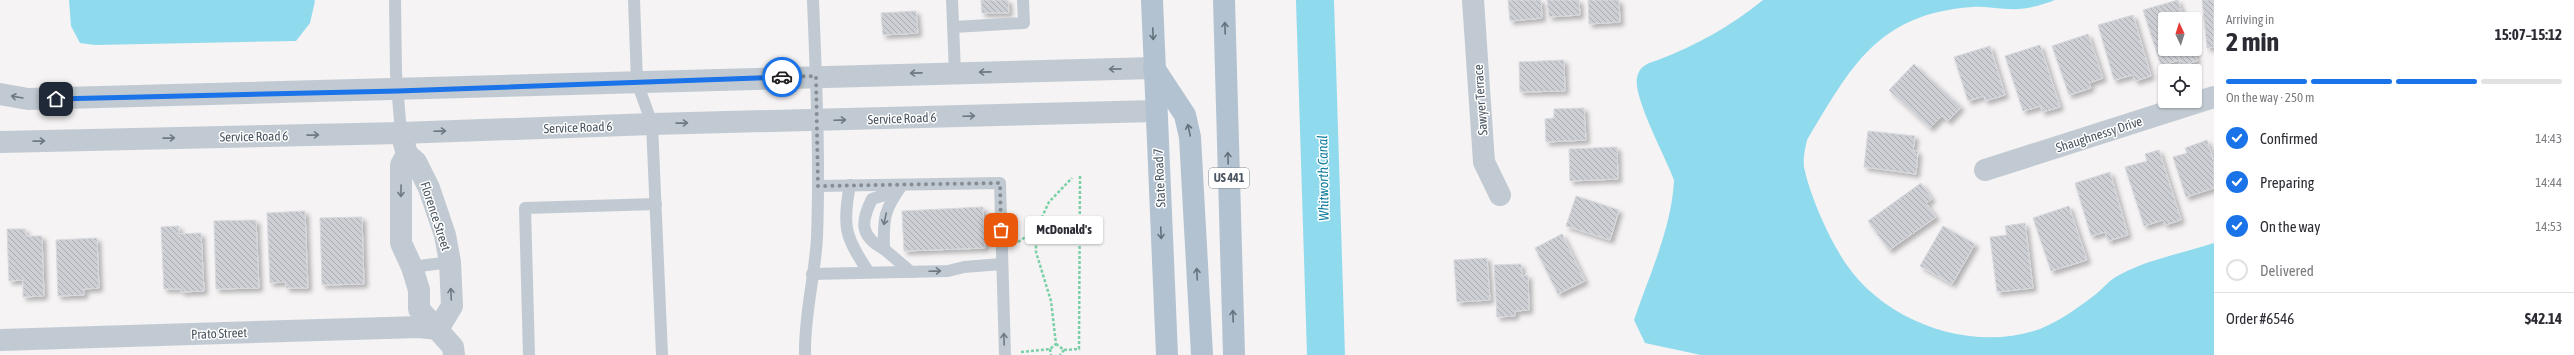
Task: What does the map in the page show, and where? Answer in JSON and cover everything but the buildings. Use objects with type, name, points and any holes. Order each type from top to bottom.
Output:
[{"type":"main road","name":"State Road 7","points":[[1152,0],[1167,355]]},
{"type":"main road","name":"US 441","points":[[1224,0],[1234,355]]},
{"type":"main road","points":[[1154,68],[1185,115],[1190,137],[1202,355]]},
{"type":"street","name":"Sawyer Terrace","points":[[1473,0],[1484,162],[1500,196]]},
{"type":"street","points":[[0,94],[28,99],[398,91],[816,76],[1154,68]]},
{"type":"street","name":"Shaughnessy Drive","points":[[1985,170],[2214,97]]},
{"type":"street","name":"Service Road 6","points":[[0,142],[404,143],[652,124],[817,121],[1156,111]]},
{"type":"street","name":"Florence Street","points":[[404,143],[416,162],[429,188],[445,235],[450,262],[452,306],[438,329]]},
{"type":"street","name":"Florence Street","points":[[404,143],[401,165],[401,243],[412,267],[419,290],[419,309],[454,347],[454,355]]},
{"type":"street","name":"Prato Street","points":[[0,340],[403,327],[438,329]]},
{"type":"lane","points":[[395,0],[398,91],[404,143]]},
{"type":"lane","points":[[634,0],[637,82],[652,124],[662,355]]},
{"type":"lane","points":[[804,355],[804,329],[816,244],[818,186],[813,0]]},
{"type":"lane","points":[[952,0],[955,73]]},
{"type":"lane","points":[[954,27],[1024,23],[1023,0]]},
{"type":"lane","points":[[818,186],[850,185],[900,188],[1000,183],[1005,355]]},
{"type":"lane","points":[[850,185],[845,210],[846,232],[856,253],[868,271]]},
{"type":"lane","points":[[884,249],[883,221],[890,202],[900,188]]},
{"type":"lane","points":[[900,188],[872,199],[863,217],[866,233],[875,245],[884,249],[911,272]]},
{"type":"lane","points":[[530,355],[525,208],[656,204]]},
{"type":"lane","points":[[412,267],[450,262]]},
{"type":"lane","points":[[812,274],[868,271],[948,271],[964,267],[1002,264]]},
{"type":"path","points":[[1072,178],[1049,202],[1036,230],[1036,252],[1051,301],[1056,344],[1064,350],[1079,349],[1080,176]]},
{"type":"path","points":[[1011,246],[1036,230]]},
{"type":"path","points":[[1019,352],[1050,349],[1056,344]]},
{"type":"path","points":[[1050,349],[1051,355]]},
{"type":"path","points":[[1060,355],[1064,350]]},
{"type":"water","points":[[69,0],[315,1],[310,23],[296,41],[95,45],[80,43],[71,26]]},
{"type":"water","name":"Whitworth Canal","points":[[1296,0],[1334,0],[1345,355],[1307,355]]},
{"type":"water","points":[[1763,0],[2055,0],[2038,6],[2020,9],[1972,7],[1939,12],[1912,20],[1890,33],[1870,49],[1853,68],[1838,89],[1807,140],[1804,156],[1804,167],[1806,177],[1823,221],[1838,251],[1854,275],[1874,295],[1898,312],[1925,325],[1953,333],[1983,337],[2012,336],[2040,329],[2076,309],[2112,280],[2125,272],[2149,262],[2214,243],[2214,355],[1701,355],[1645,343],[1634,320],[1653,269],[1669,216],[1674,180],[1640,99],[1637,87],[1638,74],[1647,64],[1686,48],[1713,34],[1739,18]]},
{"type":"way so far","points":[[782,77],[816,76],[818,186],[1000,183],[1001,230]]},
{"type":"place","name":"McDonald's","points":[[1001,230]]},
{"type":"route","points":[[56,99],[398,91],[782,77]]}]
